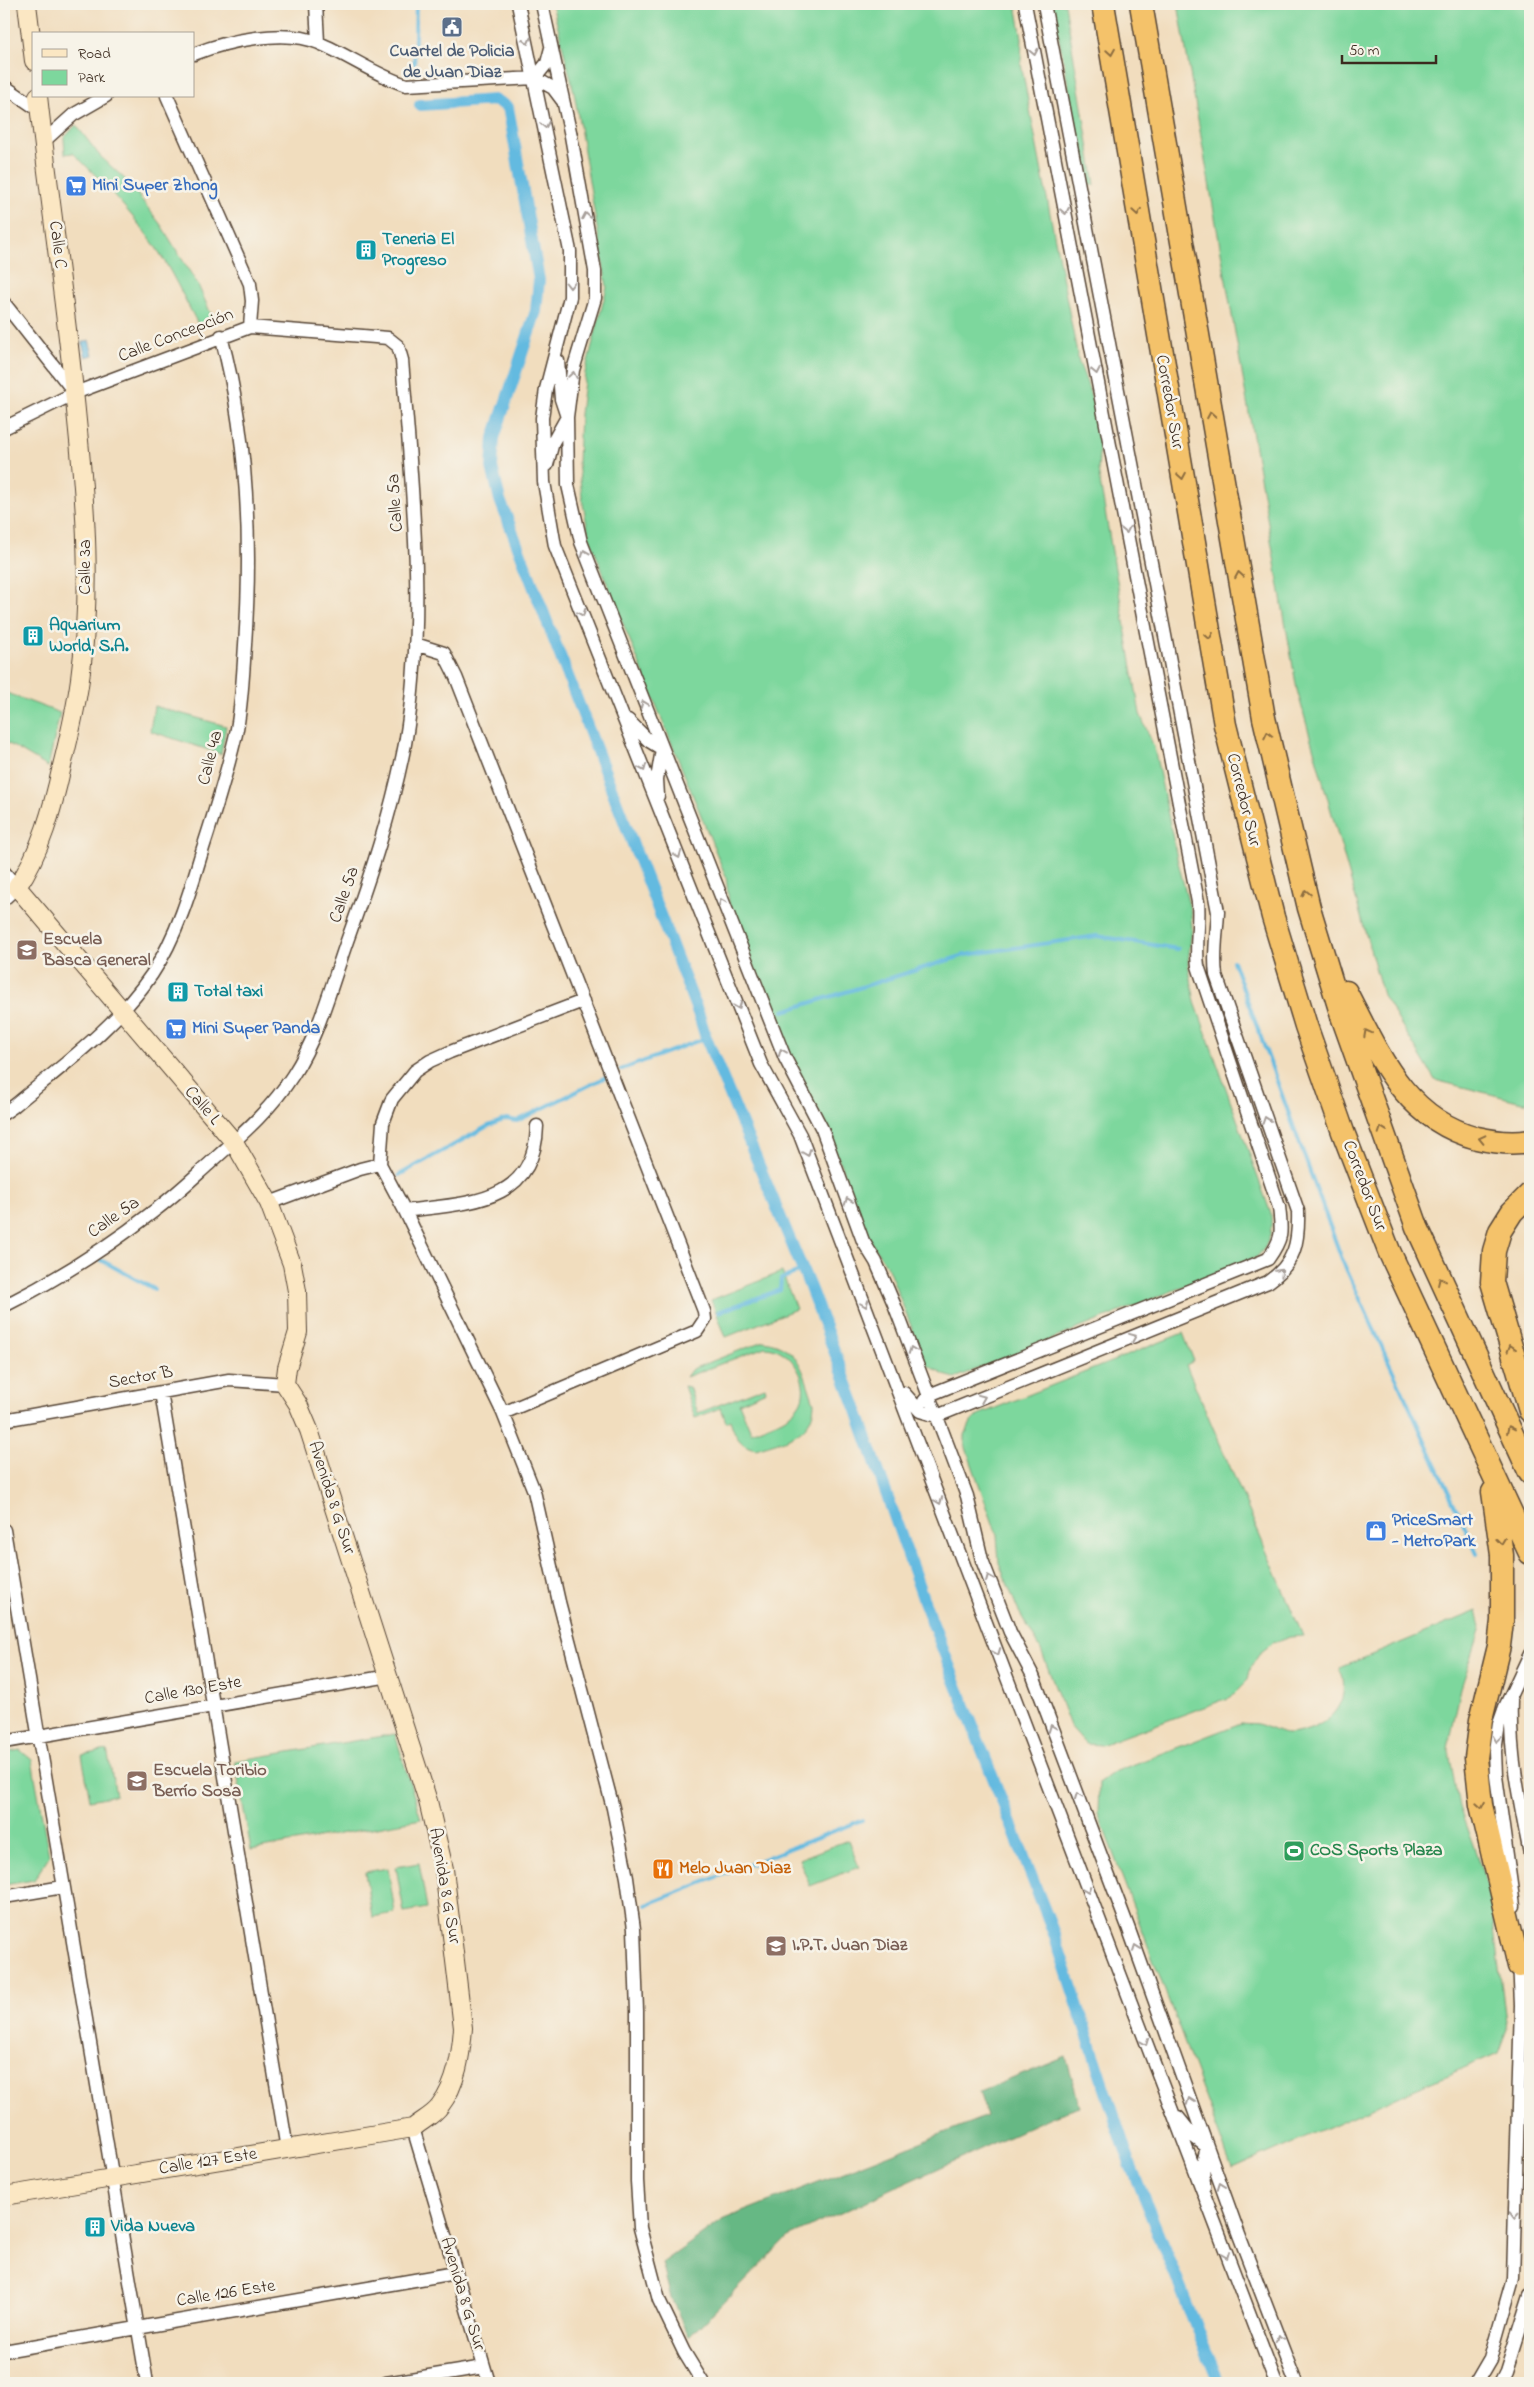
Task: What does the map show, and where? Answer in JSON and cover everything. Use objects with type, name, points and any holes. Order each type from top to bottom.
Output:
[{"type":"highway","name":"Corredor Sur","points":[[1103,4],[1224,725],[1273,917],[1306,1026],[1340,1123],[1389,1251],[1530,1553]]},
{"type":"highway","name":"Corredor Sur","points":[[1141,4],[1264,718],[1318,940],[1342,1016],[1416,1227],[1530,1473]]},
{"type":"highway","points":[[1318,940],[1386,1068],[1408,1097],[1454,1130],[1507,1143],[1530,1140]]},
{"type":"highway","points":[[1530,1194],[1512,1212],[1500,1231],[1494,1251],[1492,1282],[1530,1411]]},
{"type":"highway","points":[[1486,1459],[1501,1546],[1503,1597],[1499,1646],[1481,1720],[1476,1758],[1481,1805],[1519,1966]]},
{"type":"street","points":[[27,4],[32,45]]},
{"type":"street","points":[[316,4],[318,42]]},
{"type":"street","points":[[518,4],[570,251],[570,297],[546,389],[542,418],[544,482],[555,546],[761,1064],[800,1135],[1276,2383]]},
{"type":"street","points":[[542,4],[564,105],[595,271],[595,298],[573,370],[567,417],[568,485],[580,542],[784,1058],[822,1129],[863,1241],[876,1262],[894,1304],[967,1496],[982,1560],[1010,1632],[1033,1676],[1128,1927],[1207,2147],[1296,2383]]},
{"type":"street","points":[[922,1455],[918,1425],[920,1412],[929,1396],[1268,1260],[1280,1243],[1282,1228],[1279,1207],[1200,972],[1196,951],[1200,927],[1198,902],[1025,4]]},
{"type":"street","points":[[894,1378],[912,1405],[920,1412],[937,1416],[1268,1282],[1283,1272],[1293,1254],[1299,1234],[1298,1211],[1216,975],[1213,954],[1218,912],[1044,4]]},
{"type":"street","points":[[195,54],[220,45],[261,38],[301,38],[318,42],[390,80],[406,84],[535,78],[553,88],[564,105]]},
{"type":"street","points":[[535,78],[548,63],[551,44]]},
{"type":"street","points":[[4,86],[39,103]]},
{"type":"street","points":[[43,142],[72,115],[102,98]]},
{"type":"street","points":[[168,98],[250,284],[252,301],[250,326]]},
{"type":"street","name":"Calle C","points":[[39,103],[75,394]]},
{"type":"street","points":[[4,303],[75,394]]},
{"type":"street","name":"Calle Concepción","points":[[4,428],[75,394],[250,326],[388,338],[398,346]]},
{"type":"street","name":"Calle 4a","points":[[4,1113],[21,1101],[122,1012],[152,973],[170,944],[186,904],[218,800],[236,732],[249,585],[245,476],[221,336]]},
{"type":"street","points":[[544,482],[553,442],[567,417],[558,381],[559,342]]},
{"type":"street","name":"Calle 5a","points":[[4,1306],[81,1262],[154,1211],[249,1129],[292,1077],[307,1050],[321,1016],[368,884],[396,786],[405,742],[415,644],[415,522],[402,360],[398,346]]},
{"type":"street","name":"Calle 3a","points":[[4,899],[26,874],[40,841],[55,796],[80,679],[87,556],[85,504],[75,394]]},
{"type":"street","points":[[415,644],[444,653],[450,664],[702,1302],[705,1319],[697,1331],[666,1346],[503,1413]]},
{"type":"street","points":[[619,706],[637,731],[662,749]]},
{"type":"street","points":[[660,810],[657,779],[662,749]]},
{"type":"street","name":"Calle L","points":[[4,872],[234,1142],[269,1202],[292,1264],[297,1291],[298,1332],[287,1368],[285,1384]]},
{"type":"street","points":[[583,1001],[450,1052],[430,1061],[415,1072],[392,1099],[383,1123],[380,1164],[405,1210],[503,1413],[534,1491],[559,1602],[613,1808],[628,1878],[634,1929],[637,2011],[637,2181],[640,2228],[660,2300],[684,2352],[703,2383]]},
{"type":"street","points":[[405,1210],[472,1202],[493,1196],[505,1189],[521,1178],[530,1165],[535,1146],[536,1126]]},
{"type":"street","points":[[269,1202],[360,1169],[380,1164]]},
{"type":"street","name":"Sector B","points":[[4,1420],[229,1380],[285,1384]]},
{"type":"street","name":"Avenida 8 G Sur","points":[[285,1384],[298,1404],[309,1430],[428,1801],[444,1869],[463,2028],[461,2052],[456,2070],[440,2107],[412,2128],[489,2383]]},
{"type":"street","points":[[161,1392],[287,2149]]},
{"type":"street","points":[[4,1530],[37,1737],[147,2383]]},
{"type":"street","points":[[1476,2383],[1490,2359],[1513,2278],[1522,2005],[1514,1904],[1496,1776],[1495,1751],[1499,1724],[1511,1693],[1530,1654]]},
{"type":"street","name":"Calle 130 Este","points":[[4,1742],[388,1676]]},
{"type":"street","points":[[1511,1693],[1511,1746],[1530,1854]]},
{"type":"street","points":[[4,1897],[63,1887]]},
{"type":"street","points":[[1165,2095],[1182,2124],[1207,2147]]},
{"type":"street","name":"Calle 127 Este","points":[[4,2196],[412,2128]]},
{"type":"street","points":[[1207,2147],[1203,2163],[1203,2176],[1209,2209]]},
{"type":"street","name":"Calle 126 Este","points":[[4,2351],[455,2273]]},
{"type":"street","points":[[1500,2383],[1506,2371],[1530,2295]]},
{"type":"street","points":[[386,2383],[484,2367]]},
{"type":"green space","points":[[552,4],[1016,4],[1022,38],[1021,64],[1079,363],[1096,415],[1099,442],[1098,470],[1140,714],[1154,747],[1177,858],[1191,913],[1192,929],[1188,963],[1195,1002],[1271,1214],[1269,1237],[1265,1247],[1257,1257],[955,1378],[944,1375],[926,1364],[888,1268],[869,1239],[825,1124],[791,1061],[729,904],[726,877],[589,536],[578,463],[580,414],[585,373],[607,287],[574,92]]},
{"type":"green space","points":[[1052,4],[1065,4],[1095,185],[1088,185]]},
{"type":"green space","points":[[1178,4],[1530,4],[1530,1102],[1522,1102],[1435,1080],[1383,995],[1297,690]]},
{"type":"green space","points":[[76,125],[100,156],[128,182],[161,225],[198,285],[215,323],[200,328],[166,263],[144,231],[115,196],[73,153],[65,154],[64,138]]},
{"type":"green space","points":[[4,692],[60,713],[48,767],[4,741]]},
{"type":"green space","points":[[154,706],[226,726],[221,754],[150,731]]},
{"type":"green space","points":[[782,1272],[796,1309],[726,1337],[711,1300]]},
{"type":"green space","points":[[1183,1333],[1194,1361],[1186,1365],[1303,1636],[1290,1637],[1273,1643],[1260,1653],[1251,1667],[1248,1680],[1231,1697],[1101,1745],[1086,1744],[1070,1726],[1041,1650],[1018,1610],[999,1563],[997,1535],[965,1445],[965,1435],[971,1422],[978,1415]]},
{"type":"green space","points":[[764,1341],[776,1344],[793,1355],[803,1372],[814,1403],[808,1423],[802,1430],[786,1439],[756,1449],[750,1448],[738,1439],[730,1420],[726,1422],[721,1408],[695,1418],[684,1386],[689,1387],[698,1413],[765,1387],[766,1391],[739,1403],[751,1432],[783,1419],[794,1411],[802,1398],[802,1379],[792,1360],[784,1353],[775,1349],[765,1347],[686,1377],[692,1369]]},
{"type":"green space","name":"COS Sports Plaza","points":[[1477,1611],[1481,1627],[1461,1688],[1448,1748],[1459,1807],[1489,1890],[1507,2029],[1498,2053],[1232,2169],[1098,1813],[1099,1783],[1114,1772],[1241,1723],[1257,1724],[1286,1734],[1315,1727],[1334,1713],[1340,1704],[1343,1693],[1343,1681],[1340,1668]]},
{"type":"green space","points":[[395,1734],[421,1819],[251,1850],[235,1761]]},
{"type":"green space","points":[[20,1750],[32,1760],[49,1856],[34,1880],[4,1885],[4,1753]]},
{"type":"green space","points":[[107,1750],[116,1795],[90,1800],[82,1755]]},
{"type":"green space","points":[[848,1840],[859,1867],[810,1886],[799,1859]]},
{"type":"green space","points":[[419,1863],[427,1908],[404,1912],[396,1867]]},
{"type":"green space","points":[[388,1868],[395,1913],[372,1917],[365,1872]]},
{"type":"green space","points":[[1066,2057],[1080,2107],[1053,2116],[788,2237],[689,2337],[671,2298],[662,2263],[724,2219],[987,2116],[979,2092]]},
{"type":"water","points":[[89,340],[93,355],[86,357],[82,343]]},
{"type":"waterway","points":[[414,70],[416,4]]},
{"type":"waterway","points":[[420,105],[495,100],[508,107],[539,280],[536,311],[494,438],[492,467],[500,500],[700,1018],[706,1038],[809,1285],[858,1413],[924,1601],[1054,1934],[1130,2164],[1219,2383]]},
{"type":"waterway","points":[[784,1011],[965,955],[1097,936],[1178,949]]},
{"type":"waterway","points":[[1233,961],[1343,1262],[1477,1554]]},
{"type":"waterway","points":[[620,1070],[706,1038]]},
{"type":"waterway","points":[[399,1175],[488,1126],[506,1119],[517,1121],[606,1077]]},
{"type":"waterway","points":[[101,1260],[154,1289]]},
{"type":"waterway","points":[[718,1312],[780,1290],[781,1279],[803,1270]]},
{"type":"waterway","points":[[646,1905],[862,1820]]},
{"type":"place","name":"Cuartel de Policia de Juan Diaz","points":[[452,27]]},
{"type":"place","name":"Mini Super Zhong","points":[[76,186]]},
{"type":"place","name":"Teneria El Progreso","points":[[366,250]]},
{"type":"place","name":"Aquarium World, S.A.","points":[[33,636]]},
{"type":"place","name":"Escuela Basca General","points":[[27,950]]},
{"type":"place","name":"Total taxi","points":[[178,992]]},
{"type":"place","name":"Mini Super Panda","points":[[176,1029]]},
{"type":"place","name":"PriceSmart - MetroPark","points":[[1376,1531]]},
{"type":"place","name":"Escuela Toribio Berrío Sosa","points":[[137,1781]]},
{"type":"place","name":"COS Sports Plaza","points":[[1294,1851]]},
{"type":"place","name":"Melo Juan Diaz","points":[[663,1869]]},
{"type":"place","name":"I.P.T. Juan Diaz","points":[[776,1946]]},
{"type":"place","name":"Vida Nueva","points":[[95,2227]]}]
